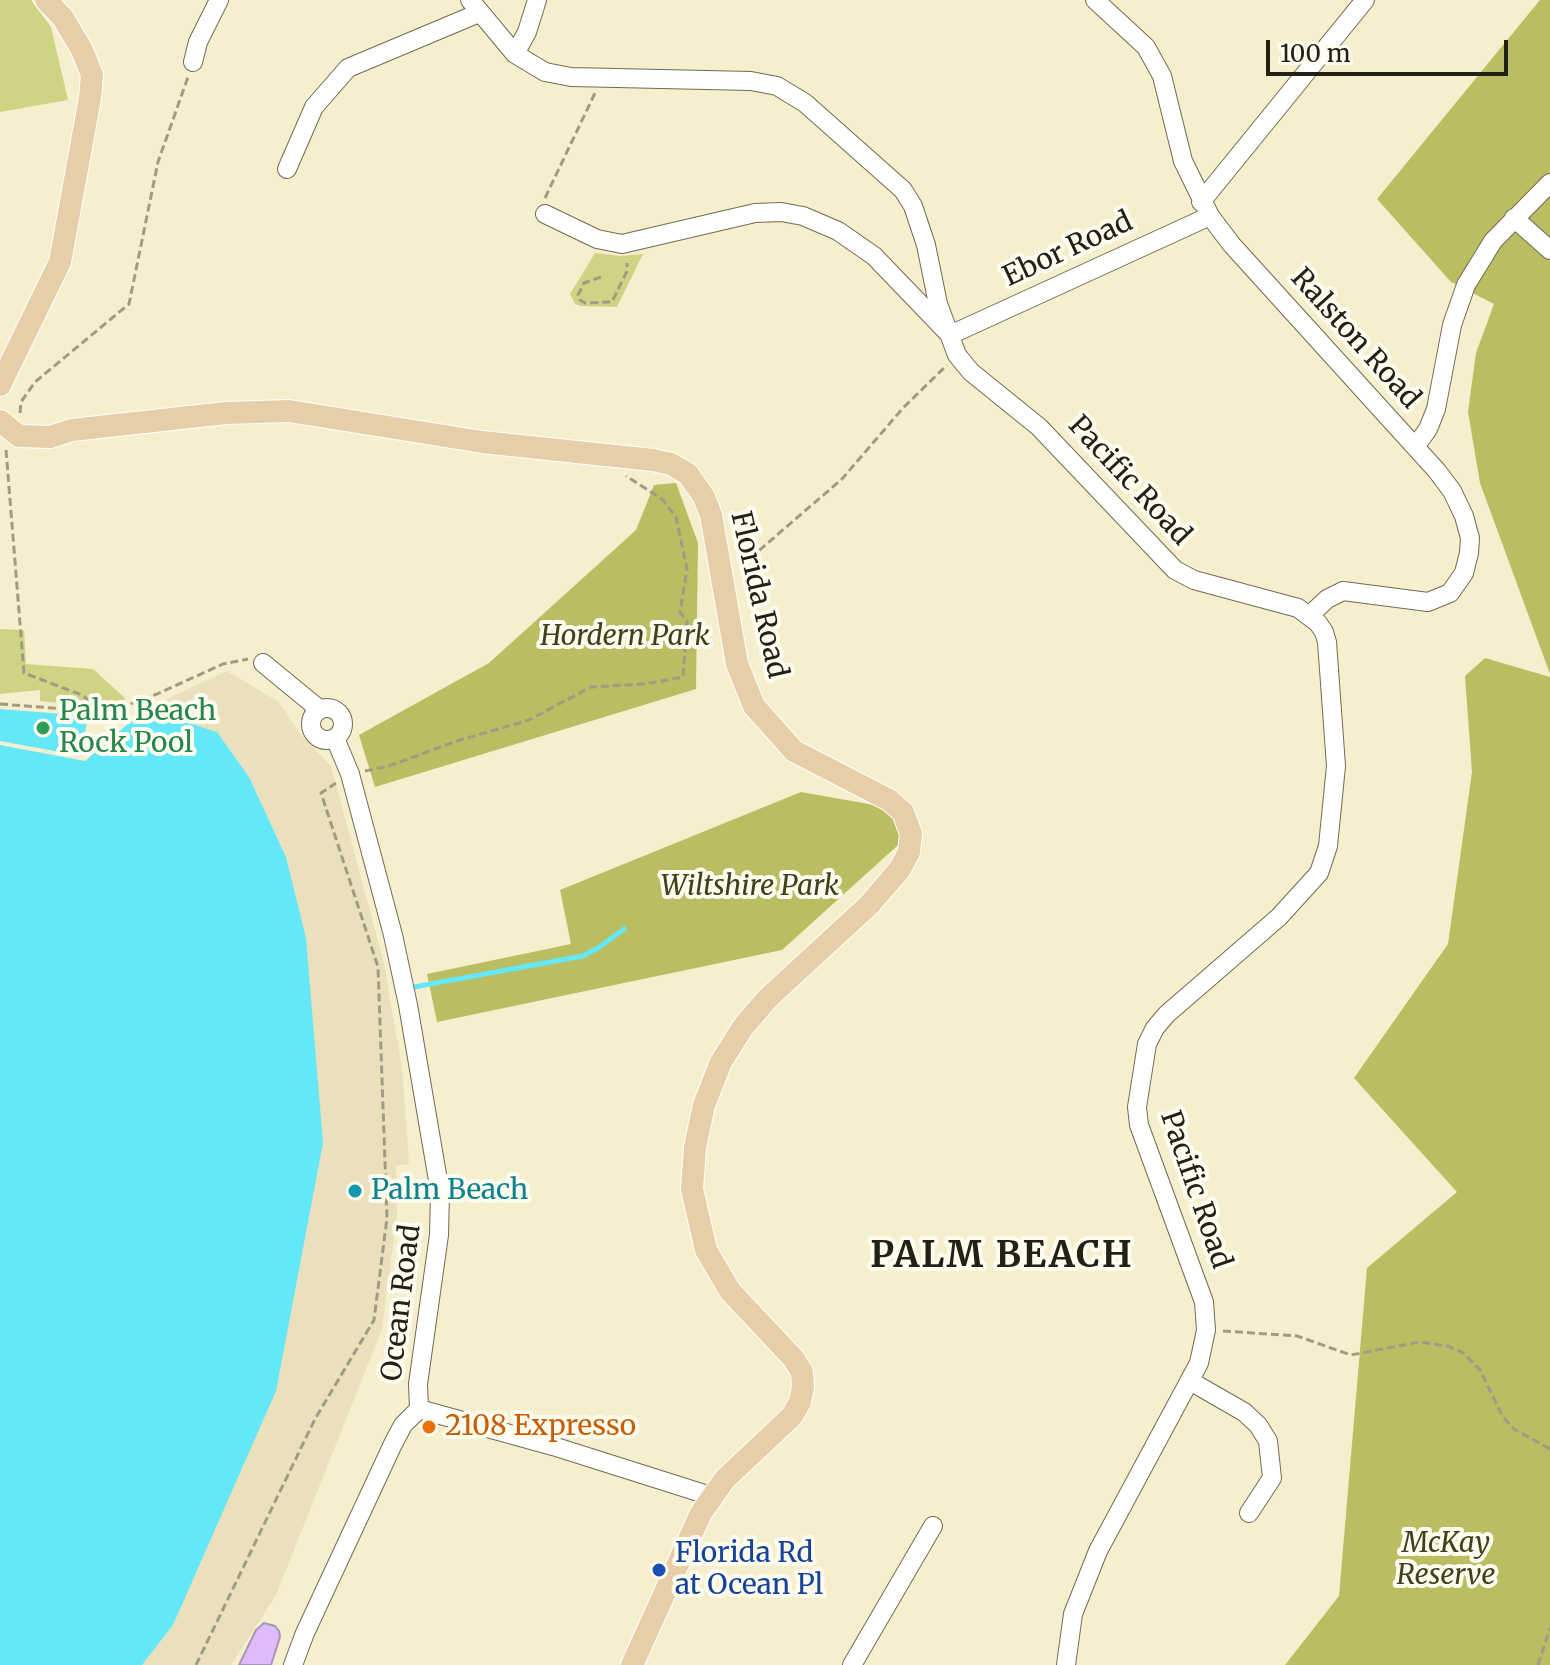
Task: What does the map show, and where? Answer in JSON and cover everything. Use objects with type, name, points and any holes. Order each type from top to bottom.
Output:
[{"type":"main road","points":[[0,385],[60,262],[90,98],[92,75],[82,50],[63,18],[46,0]]},
{"type":"main road","name":"Florida Road","points":[[19,436],[50,437],[72,430],[226,413],[289,411],[482,442],[671,464],[688,474],[704,497],[711,515],[737,664],[754,706],[794,751],[889,800],[903,812],[911,834],[909,852],[900,869],[869,905],[768,998],[743,1027],[721,1062],[704,1105],[695,1147],[692,1189],[706,1250],[730,1291],[793,1358],[802,1372],[803,1387],[800,1402],[792,1416],[711,1496],[632,1665]]},
{"type":"main road","points":[[0,422],[19,436]]},
{"type":"street","points":[[193,62],[198,42],[219,0]]},
{"type":"street","points":[[515,54],[527,32],[537,0]]},
{"type":"street","name":"Ralston Road","points":[[1095,0],[1146,47],[1162,76],[1183,161],[1205,209],[1232,245],[1415,447],[1452,491],[1464,516],[1470,538],[1464,573],[1457,586],[1441,599],[1428,602],[1343,591],[1327,599],[1310,615]]},
{"type":"street","name":"Ebor Road","points":[[950,335],[1205,209],[1365,0]]},
{"type":"street","points":[[287,169],[314,107],[348,68],[474,7]]},
{"type":"street","name":"Pacific Road","points":[[474,7],[515,54],[545,72],[603,78],[751,81],[777,86],[805,103],[903,190],[913,206],[926,245],[938,304],[957,355],[971,372],[1023,411],[1175,570],[1194,580],[1288,604],[1310,615],[1318,623],[1327,642],[1336,766],[1324,862],[1311,884],[1279,917],[1167,1014],[1147,1044],[1137,1107],[1139,1125],[1204,1302],[1206,1330],[1199,1363],[1098,1551],[1073,1614],[1066,1665]]},
{"type":"street","points":[[1415,447],[1428,429],[1436,409],[1452,325],[1462,293],[1480,259],[1514,218],[1550,183]]},
{"type":"street","points":[[545,214],[597,239],[622,244],[755,213],[781,212],[803,216],[838,231],[874,256],[950,335]]},
{"type":"street","points":[[1514,218],[1550,250]]},
{"type":"street","name":"Ocean Road","points":[[263,663],[319,709],[311,719],[313,732],[323,740],[335,738],[350,774],[393,935],[440,1192],[439,1235],[418,1384],[419,1409],[403,1425],[393,1444],[293,1665]]},
{"type":"street","points":[[1190,1381],[1244,1412],[1258,1425],[1268,1441],[1272,1478],[1249,1513]]},
{"type":"street","points":[[419,1409],[553,1446],[711,1496]]},
{"type":"street","points":[[852,1665],[933,1526]]},
{"type":"path","points":[[19,436],[21,402],[35,382],[129,304],[158,162],[193,62]]},
{"type":"path","points":[[545,214],[545,196],[603,78]]},
{"type":"path","points":[[601,277],[584,283],[578,295],[580,300],[585,303],[612,302],[627,271],[627,263]]},
{"type":"path","points":[[723,582],[842,479],[903,408],[957,355]]},
{"type":"path","points":[[0,422],[6,453],[22,669],[27,676],[82,695],[94,705],[92,711]]},
{"type":"path","points":[[196,1665],[315,1419],[374,1320],[387,1218],[378,967],[321,793],[350,774],[389,766],[457,741],[529,720],[591,687],[645,684],[683,677],[687,621],[680,612],[687,569],[676,517],[662,499],[627,476]]},
{"type":"path","points":[[0,704],[108,712],[223,664],[246,659],[263,663]]},
{"type":"path","points":[[1206,1330],[1297,1336],[1351,1355],[1419,1342],[1447,1346],[1462,1352],[1480,1370],[1503,1417],[1514,1429],[1550,1449]]},
{"type":"path","points":[[1538,1665],[1550,1628]]},
{"type":"green space","points":[[0,0],[31,0],[51,27],[68,100],[0,112]]},
{"type":"green space","points":[[1540,0],[1550,0],[1550,674],[1480,483],[1468,412],[1476,353],[1494,304],[1451,282],[1377,199]]},
{"type":"green space","points":[[595,253],[620,256],[643,254],[617,307],[581,306],[575,304],[570,294]]},
{"type":"green space","name":"Hordern Park","points":[[676,483],[698,543],[696,689],[375,787],[359,735],[489,663],[636,530],[654,485]]},
{"type":"green space","points":[[0,629],[24,630],[26,664],[93,669],[126,699],[98,707],[40,701],[40,690],[0,694]]},
{"type":"green space","name":"McKay Reserve","points":[[1485,658],[1550,677],[1550,1665],[1285,1665],[1339,1596],[1367,1268],[1457,1192],[1354,1078],[1448,944],[1472,772],[1465,676]]},
{"type":"green space","name":"Wiltshire Park","points":[[801,792],[908,811],[918,827],[782,950],[437,1022],[427,974],[571,944],[560,890]]},
{"type":"sand","name":"Palm Beach","points":[[227,671],[279,702],[301,735],[331,766],[384,963],[402,1068],[409,1164],[396,1166],[397,1215],[382,1329],[276,1595],[231,1665],[142,1665],[173,1625],[306,938],[286,857],[249,777],[217,732],[145,709]]},
{"type":"water","name":"Palm Beach Rock Pool","points":[[0,709],[88,716],[81,756],[0,741]]},
{"type":"water","points":[[145,709],[217,732],[249,777],[286,857],[306,938],[323,1143],[276,1391],[173,1625],[142,1665],[0,1665],[0,745],[85,761]]},
{"type":"building","points":[[264,1623],[275,1626],[280,1637],[271,1665],[239,1665],[256,1630]]},
{"type":"waterway","points":[[414,987],[583,956],[624,929]]},
{"type":"place","name":"Palm Beach Rock Pool","points":[[43,728]]},
{"type":"place","name":"Palm Beach","points":[[355,1191]]},
{"type":"place","name":"2108 Expresso","points":[[429,1427]]},
{"type":"place","name":"Florida Rd at Ocean Pl","points":[[659,1570]]},
{"type":"district","name":"PALM BEACH","points":[[1002,1257]]}]
